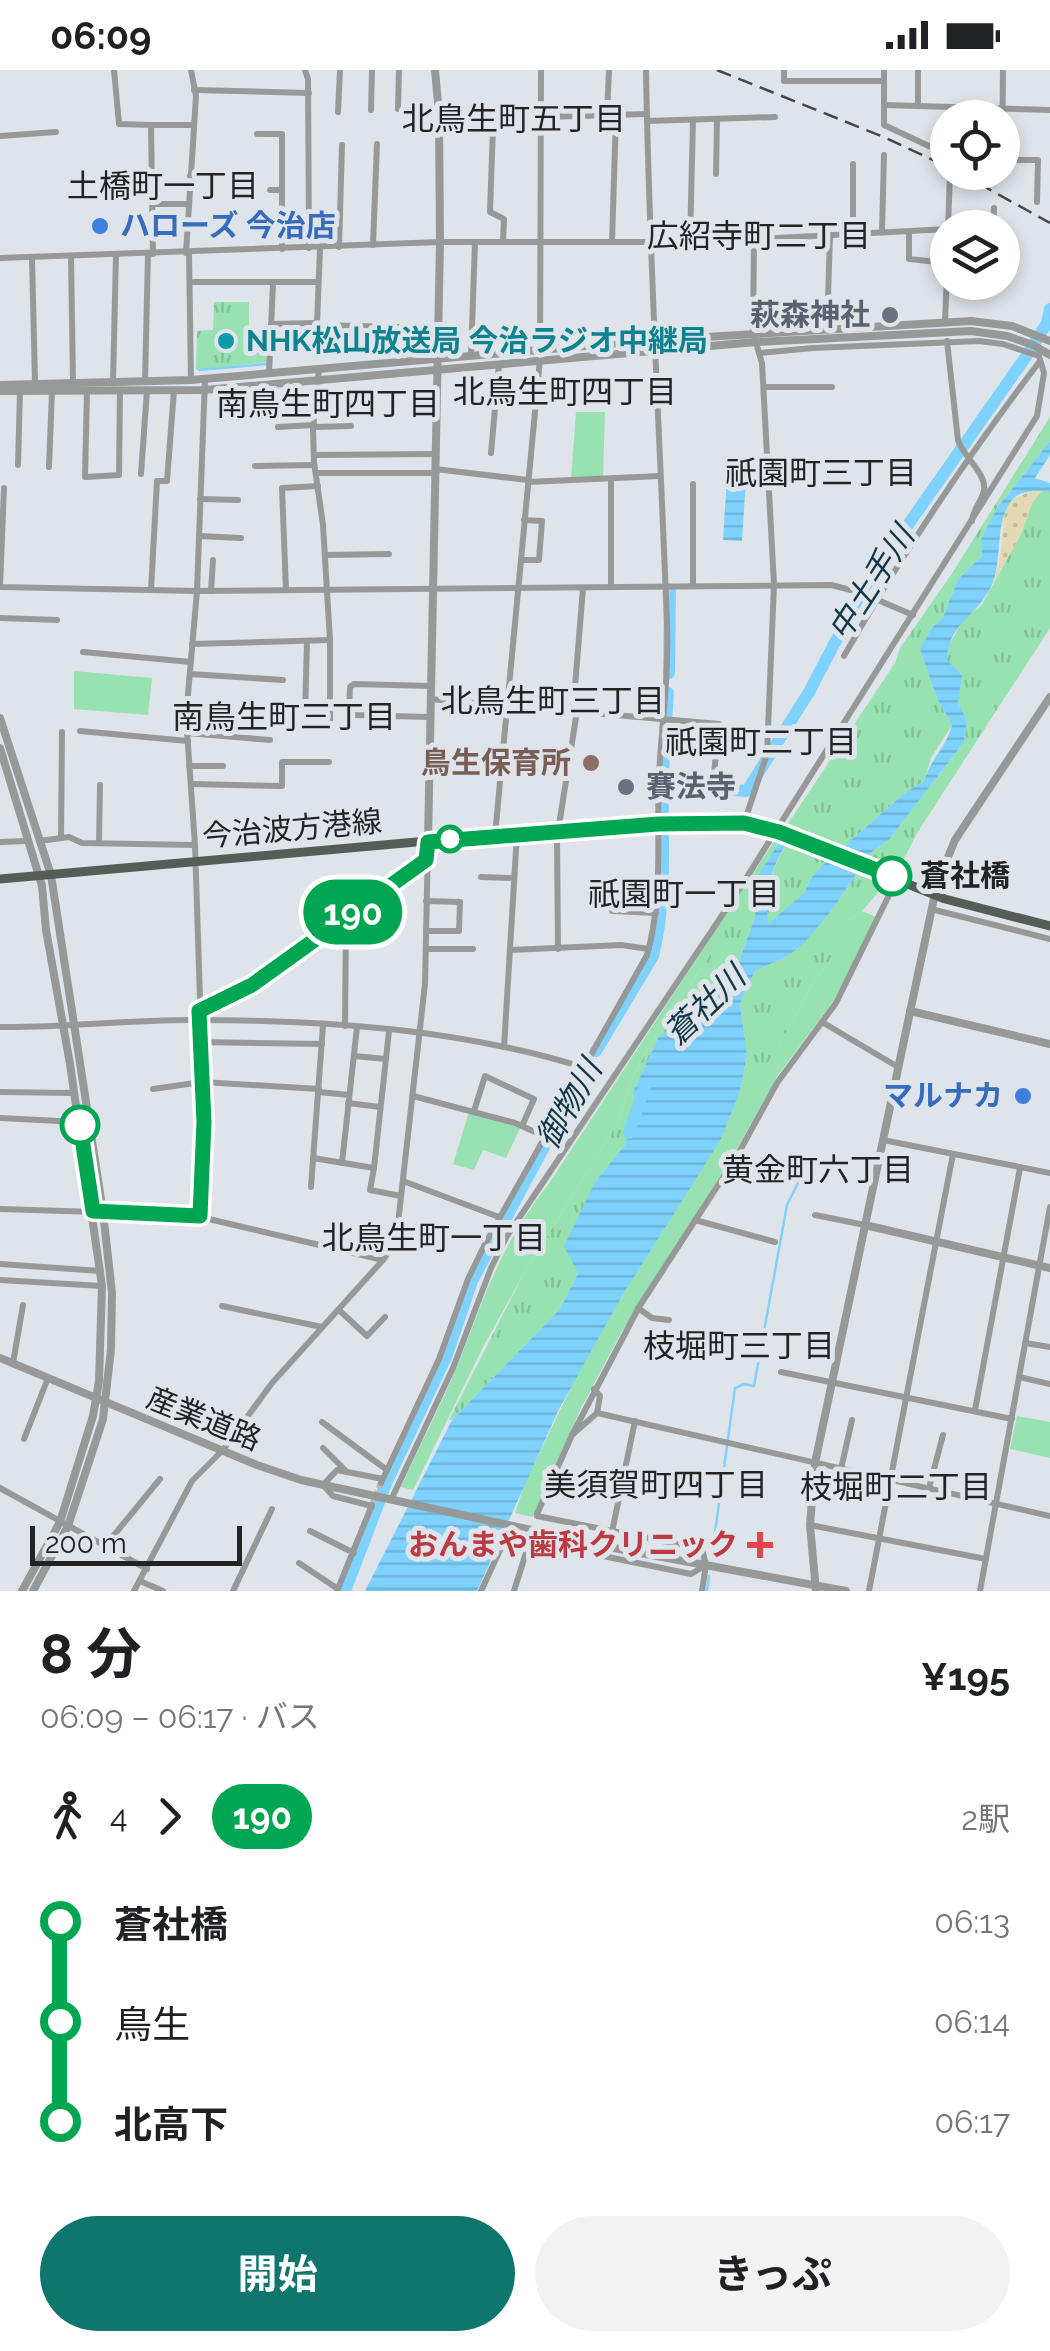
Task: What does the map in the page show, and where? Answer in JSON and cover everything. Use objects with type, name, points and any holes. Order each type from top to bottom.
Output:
[{"type":"main road","name":"今治波方港線","points":[[0,878],[495,835],[658,824],[744,823],[777,832],[945,898],[1050,926]]},
{"type":"street","points":[[114,70],[119,124],[193,125]]},
{"type":"street","points":[[191,70],[191,380]]},
{"type":"street","points":[[305,70],[309,248]]},
{"type":"street","points":[[338,112],[340,70]]},
{"type":"street","points":[[370,110],[372,70]]},
{"type":"street","points":[[398,109],[399,70]]},
{"type":"street","points":[[134,1591],[192,1482],[223,1450],[272,1383],[384,1260],[396,1241],[426,949],[440,242],[436,70]]},
{"type":"street","points":[[495,835],[540,354],[541,70]]},
{"type":"street","points":[[609,70],[612,242]]},
{"type":"street","points":[[299,1563],[338,1590],[372,1506],[332,1496],[323,1485],[337,1470],[382,1481],[499,1216],[649,949],[660,870],[658,824],[667,624],[649,243],[646,70]]},
{"type":"street","points":[[784,70],[784,81],[884,81]]},
{"type":"street","points":[[884,70],[884,125],[930,147]]},
{"type":"street","points":[[918,70],[918,106]]},
{"type":"street","points":[[1003,70],[1004,100]]},
{"type":"street","points":[[194,90],[308,94]]},
{"type":"street","points":[[884,106],[930,106]]},
{"type":"street","points":[[1020,109],[1050,110]]},
{"type":"street","points":[[541,118],[776,117]]},
{"type":"street","points":[[716,174],[718,119]]},
{"type":"street","points":[[690,242],[692,120]]},
{"type":"street","points":[[140,474],[152,204],[151,125]]},
{"type":"street","points":[[493,127],[490,212],[504,219],[502,242]]},
{"type":"street","points":[[0,136],[56,132]]},
{"type":"street","points":[[257,134],[282,134],[282,249]]},
{"type":"street","points":[[373,245],[376,144]]},
{"type":"street","points":[[339,247],[342,145]]},
{"type":"street","points":[[882,232],[884,154]]},
{"type":"street","points":[[1020,160],[1038,160],[1037,202]]},
{"type":"street","points":[[852,234],[854,164]]},
{"type":"street","points":[[190,176],[224,176]]},
{"type":"street","points":[[270,190],[282,190]]},
{"type":"street","points":[[152,204],[189,204]]},
{"type":"street","points":[[0,258],[440,242],[690,242],[930,229]]},
{"type":"street","points":[[909,231],[909,259],[930,262]]},
{"type":"street","points":[[827,329],[830,234]]},
{"type":"street","points":[[744,823],[767,754],[774,584],[764,387],[755,338],[754,238]]},
{"type":"street","points":[[470,356],[475,242]]},
{"type":"street","points":[[320,248],[319,326],[438,328]]},
{"type":"street","points":[[113,382],[116,255]]},
{"type":"street","points":[[71,256],[73,382]]},
{"type":"street","points":[[32,258],[34,382]]},
{"type":"street","points":[[190,282],[318,282]]},
{"type":"street","points":[[269,373],[273,282]]},
{"type":"street","points":[[946,300],[946,338],[958,440],[968,460],[984,478],[984,490],[972,513],[972,522]]},
{"type":"street","points":[[0,388],[34,382],[113,382],[204,390],[320,380],[470,356],[540,354],[971,320],[1012,326],[1050,341]]},
{"type":"street","points":[[271,324],[317,322]]},
{"type":"street","points":[[760,353],[946,338],[971,331],[1007,336],[1050,356]]},
{"type":"street","points":[[755,338],[946,338],[979,341],[1040,358]]},
{"type":"street","points":[[0,388],[20,392],[120,390],[319,369],[499,363],[540,354]]},
{"type":"street","points":[[844,656],[968,460],[1040,358]]},
{"type":"street","points":[[394,1501],[507,1236],[777,832],[1038,416],[1044,372],[1040,358]]},
{"type":"street","points":[[491,453],[499,363]]},
{"type":"street","points":[[306,642],[305,714],[314,722],[330,722],[326,555],[314,455],[319,369]]},
{"type":"street","points":[[200,1216],[204,1122],[196,862],[186,718],[197,592],[205,379]]},
{"type":"street","points":[[764,387],[832,386]]},
{"type":"street","points":[[87,391],[85,477],[116,477],[120,390]]},
{"type":"street","points":[[151,590],[157,481],[167,481],[174,390]]},
{"type":"street","points":[[18,465],[20,392]]},
{"type":"street","points":[[49,467],[52,392]]},
{"type":"street","points":[[1038,416],[1050,410]]},
{"type":"street","points":[[278,427],[352,426]]},
{"type":"street","points":[[314,455],[435,454]]},
{"type":"street","points":[[255,466],[435,471],[528,481],[660,476]]},
{"type":"street","points":[[611,479],[611,587]]},
{"type":"street","points":[[693,484],[693,584]]},
{"type":"street","points":[[286,590],[282,488],[318,486]]},
{"type":"street","points":[[4,488],[0,587],[197,592],[830,585],[859,592],[913,616]]},
{"type":"street","points":[[200,499],[238,500]]},
{"type":"street","points":[[521,560],[539,560],[542,521],[524,520]]},
{"type":"street","points":[[199,536],[240,538]]},
{"type":"street","points":[[326,555],[389,554]]},
{"type":"street","points":[[211,591],[213,560]]},
{"type":"street","points":[[558,949],[558,831],[575,711],[584,588]]},
{"type":"street","points":[[0,618],[57,620]]},
{"type":"street","points":[[192,644],[330,640]]},
{"type":"street","points":[[83,652],[191,662]]},
{"type":"street","points":[[190,674],[282,680]]},
{"type":"street","points":[[429,717],[355,716],[348,711],[350,687],[354,684],[431,686]]},
{"type":"street","points":[[816,1588],[810,1525],[814,1463],[930,910],[955,840],[1046,709],[1050,697]]},
{"type":"street","points":[[430,699],[721,726],[714,784]]},
{"type":"street","points":[[0,718],[39,841],[112,1293],[101,1400],[64,1524],[33,1591]]},
{"type":"street","points":[[186,718],[256,722]]},
{"type":"street","points":[[80,731],[270,740]]},
{"type":"street","points":[[62,732],[62,838]]},
{"type":"street","points":[[0,748],[28,841],[45,875]]},
{"type":"street","points":[[191,784],[282,786],[282,762],[329,762]]},
{"type":"street","points":[[190,766],[223,766]]},
{"type":"street","points":[[99,843],[100,785]]},
{"type":"street","points":[[504,1046],[517,834]]},
{"type":"street","points":[[39,841],[62,838],[195,846]]},
{"type":"street","points":[[0,842],[28,841]]},
{"type":"street","points":[[200,1015],[252,985],[426,860]]},
{"type":"street","points":[[481,877],[514,878]]},
{"type":"street","points":[[702,1591],[706,1566],[702,1550],[537,1515],[594,1388],[638,1308],[737,1156],[777,1083],[836,1003],[896,878]]},
{"type":"street","points":[[426,900],[460,902],[459,931],[426,931]]},
{"type":"street","points":[[930,910],[1050,939]]},
{"type":"street","points":[[612,911],[656,913]]},
{"type":"street","points":[[345,1026],[346,917]]},
{"type":"street","points":[[510,950],[621,945],[649,949]]},
{"type":"street","points":[[426,949],[472,949]]},
{"type":"street","points":[[910,1011],[1050,1044]]},
{"type":"street","points":[[0,1027],[70,1028],[200,1015],[420,1034],[504,1046],[582,1067]]},
{"type":"street","points":[[822,1022],[898,1067]]},
{"type":"street","points":[[311,1187],[323,1025]]},
{"type":"street","points":[[70,1028],[74,1094],[98,1211],[101,1400]]},
{"type":"street","points":[[342,1163],[357,1028]]},
{"type":"street","points":[[389,1030],[370,1190],[401,1196]]},
{"type":"street","points":[[200,1042],[322,1044]]},
{"type":"street","points":[[354,1056],[386,1059]]},
{"type":"street","points":[[474,1110],[485,1076],[534,1099],[522,1126]]},
{"type":"street","points":[[153,1090],[202,1082],[319,1090],[380,1107]]},
{"type":"street","points":[[0,1092],[74,1094]]},
{"type":"street","points":[[413,1096],[474,1110],[544,1136]]},
{"type":"street","points":[[0,1118],[79,1122]]},
{"type":"street","points":[[883,1140],[1050,1174]]},
{"type":"street","points":[[869,1591],[952,1154]]},
{"type":"street","points":[[313,1158],[374,1168]]},
{"type":"street","points":[[975,1410],[1020,1168]]},
{"type":"street","points":[[403,1182],[499,1216]]},
{"type":"street","points":[[980,1591],[1050,1207]]},
{"type":"street","points":[[0,1209],[200,1216],[384,1260]]},
{"type":"street","points":[[815,1215],[1050,1268]]},
{"type":"street","points":[[694,1220],[776,1242]]},
{"type":"street","points":[[0,1264],[100,1271]]},
{"type":"street","points":[[0,1280],[102,1286]]},
{"type":"street","points":[[13,1364],[23,1305]]},
{"type":"street","points":[[222,1306],[323,1327]]},
{"type":"street","points":[[638,1308],[652,1318],[669,1320]]},
{"type":"street","points":[[339,1310],[367,1336],[385,1317]]},
{"type":"street","points":[[1026,1343],[1050,1347]]},
{"type":"street","name":"産業道路","points":[[0,1358],[256,1465],[509,1529]]},
{"type":"street","points":[[781,1372],[1012,1419]]},
{"type":"street","points":[[1020,1377],[1050,1384]]},
{"type":"street","points":[[24,1439],[48,1378]]},
{"type":"street","points":[[572,1436],[597,1413],[600,1396],[594,1388]]},
{"type":"street","points":[[597,1413],[1050,1516]]},
{"type":"street","points":[[841,1469],[852,1420]]},
{"type":"street","points":[[322,1422],[387,1470]]},
{"type":"street","points":[[612,1532],[635,1422]]},
{"type":"street","points":[[929,1488],[942,1436]]},
{"type":"street","points":[[323,1448],[348,1472]]},
{"type":"street","points":[[105,1546],[160,1479]]},
{"type":"street","points":[[0,1488],[147,1569]]},
{"type":"street","points":[[582,1490],[620,1494]]},
{"type":"street","points":[[233,1591],[272,1509]]},
{"type":"street","points":[[22,1591],[64,1524]]},
{"type":"street","points":[[810,1525],[986,1559]]},
{"type":"street","points":[[482,1591],[509,1529],[846,1591]]},
{"type":"street","points":[[310,1531],[354,1553]]},
{"type":"street","points":[[514,1591],[530,1540],[691,1574],[706,1566]]},
{"type":"street","points":[[254,1547],[266,1551]]},
{"type":"street","points":[[140,1581],[162,1591]]},
{"type":"green space","points":[[214,302],[249,302],[249,332],[268,332],[267,362],[196,370],[197,331],[213,330]]},
{"type":"green space","points":[[576,412],[605,412],[603,477],[571,480]]},
{"type":"green space","points":[[1050,417],[1050,441],[997,508],[981,539],[982,556],[958,579],[943,617],[930,630],[920,650],[937,698],[952,725],[931,758],[924,781],[833,856],[810,879],[805,892],[767,925],[770,884],[786,846],[775,840],[895,663],[900,648],[951,575]]},
{"type":"green space","points":[[1042,490],[1050,492],[1050,628],[917,833],[899,869],[862,911],[847,921],[834,955],[812,984],[721,1139],[739,1094],[747,1056],[740,1003],[755,971],[788,956],[832,910],[870,853],[888,841],[964,742],[967,721],[958,702],[947,648],[966,615],[981,606]]},
{"type":"green space","points":[[74,671],[152,678],[148,715],[74,709]]},
{"type":"green space","points":[[775,840],[780,841],[704,965],[659,1029],[632,1078],[617,1124],[524,1273],[413,1490],[401,1487],[517,1229]]},
{"type":"green space","points":[[757,877],[755,917],[735,972],[688,1020],[659,1036],[632,1094],[640,1101],[624,1146],[595,1182],[578,1273],[560,1309],[449,1420],[524,1273],[617,1124],[632,1078],[659,1029],[704,965]]},
{"type":"green space","points":[[862,911],[876,917],[834,1000],[778,1075],[734,1154],[621,1333],[580,1410],[533,1517],[515,1513],[525,1483],[578,1373],[617,1304],[785,1035],[812,984],[834,955],[835,938],[847,921]]},
{"type":"green space","points":[[469,1112],[520,1128],[506,1158],[483,1150],[474,1170],[453,1164]]},
{"type":"green space","points":[[1017,1416],[1050,1422],[1050,1458],[1010,1449]]},
{"type":"sand","points":[[1042,490],[993,583],[1006,509],[1017,497]]},
{"type":"water","points":[[1050,441],[1050,455],[1035,478],[1050,483],[1050,492],[1021,494],[1007,508],[993,582],[949,647],[947,660],[962,675],[958,702],[967,721],[964,742],[888,841],[870,853],[805,942],[788,956],[755,971],[740,1003],[747,1056],[739,1094],[721,1139],[622,1296],[559,1409],[477,1591],[365,1591],[452,1420],[560,1309],[578,1273],[564,1246],[595,1182],[624,1146],[640,1101],[632,1094],[659,1036],[688,1020],[735,972],[755,917],[757,877],[780,841],[786,845],[769,883],[768,924],[805,892],[810,879],[826,862],[924,781],[952,725],[937,698],[920,650],[930,630],[943,617],[958,579],[982,556],[981,539],[997,508]]},
{"type":"water","points":[[727,477],[746,478],[742,541],[723,540]]},
{"type":"waterway","name":"中土手川","points":[[663,785],[747,791],[809,692],[863,589],[1025,358],[1047,323],[1050,309]]},
{"type":"waterway","points":[[199,370],[266,364]]},
{"type":"waterway","name":"御物川","points":[[669,673],[670,590]]},
{"type":"waterway","name":"御物川","points":[[596,1051],[653,956],[662,893],[668,693]]},
{"type":"waterway","name":"御物川","points":[[345,1591],[387,1481],[446,1357],[472,1281],[579,1082]]},
{"type":"waterway","name":"蒼社川","points":[[629,1133],[645,1086]]},
{"type":"waterway","points":[[712,1554],[735,1388],[744,1384],[754,1386],[787,1205],[808,1163]]},
{"type":"waterway","points":[[707,1591],[709,1576]]},
{"type":"tunnel","points":[[372,1505],[381,1483]]},
{"type":"railway","points":[[717,70],[930,159]]},
{"type":"railway","points":[[990,190],[1050,223]]},
{"type":"bus line","name":"190","points":[[80,1125],[93,1211],[200,1216],[204,1122],[199,1011],[252,985],[426,860],[428,842],[658,824],[744,823],[779,832],[892,876]]},
{"type":"place","name":"ハローズ 今治店","points":[[100,226]]},
{"type":"place","name":"萩森神社","points":[[890,315]]},
{"type":"place","name":"NHK松山放送局 今治ラジオ中継局","points":[[226,341]]},
{"type":"place","name":"鳥生保育所","points":[[591,763]]},
{"type":"place","name":"賽法寺","points":[[626,787]]},
{"type":"place","name":"蒼社橋","points":[[892,876]]},
{"type":"place","name":"マルナカ","points":[[1023,1096]]},
{"type":"place","name":"おんまや歯科クリニック","points":[[760,1545]]},
{"type":"district","name":"北鳥生町五丁目","points":[[514,119]]},
{"type":"district","name":"土橋町一丁目","points":[[163,186]]},
{"type":"district","name":"広紹寺町二丁目","points":[[759,236]]},
{"type":"district","name":"北鳥生町四丁目","points":[[565,392]]},
{"type":"district","name":"南鳥生町四丁目","points":[[328,404]]},
{"type":"district","name":"祇園町三丁目","points":[[821,473]]},
{"type":"district","name":"北鳥生町三丁目","points":[[553,701]]},
{"type":"district","name":"南鳥生町三丁目","points":[[284,717]]},
{"type":"district","name":"祇園町二丁目","points":[[761,742]]},
{"type":"district","name":"祇園町一丁目","points":[[684,894]]},
{"type":"district","name":"黄金町六丁目","points":[[818,1170]]},
{"type":"district","name":"北鳥生町一丁目","points":[[434,1238]]},
{"type":"district","name":"枝堀町三丁目","points":[[739,1346]]},
{"type":"district","name":"美須賀町四丁目","points":[[656,1485]]},
{"type":"district","name":"枝堀町二丁目","points":[[896,1487]]}]
